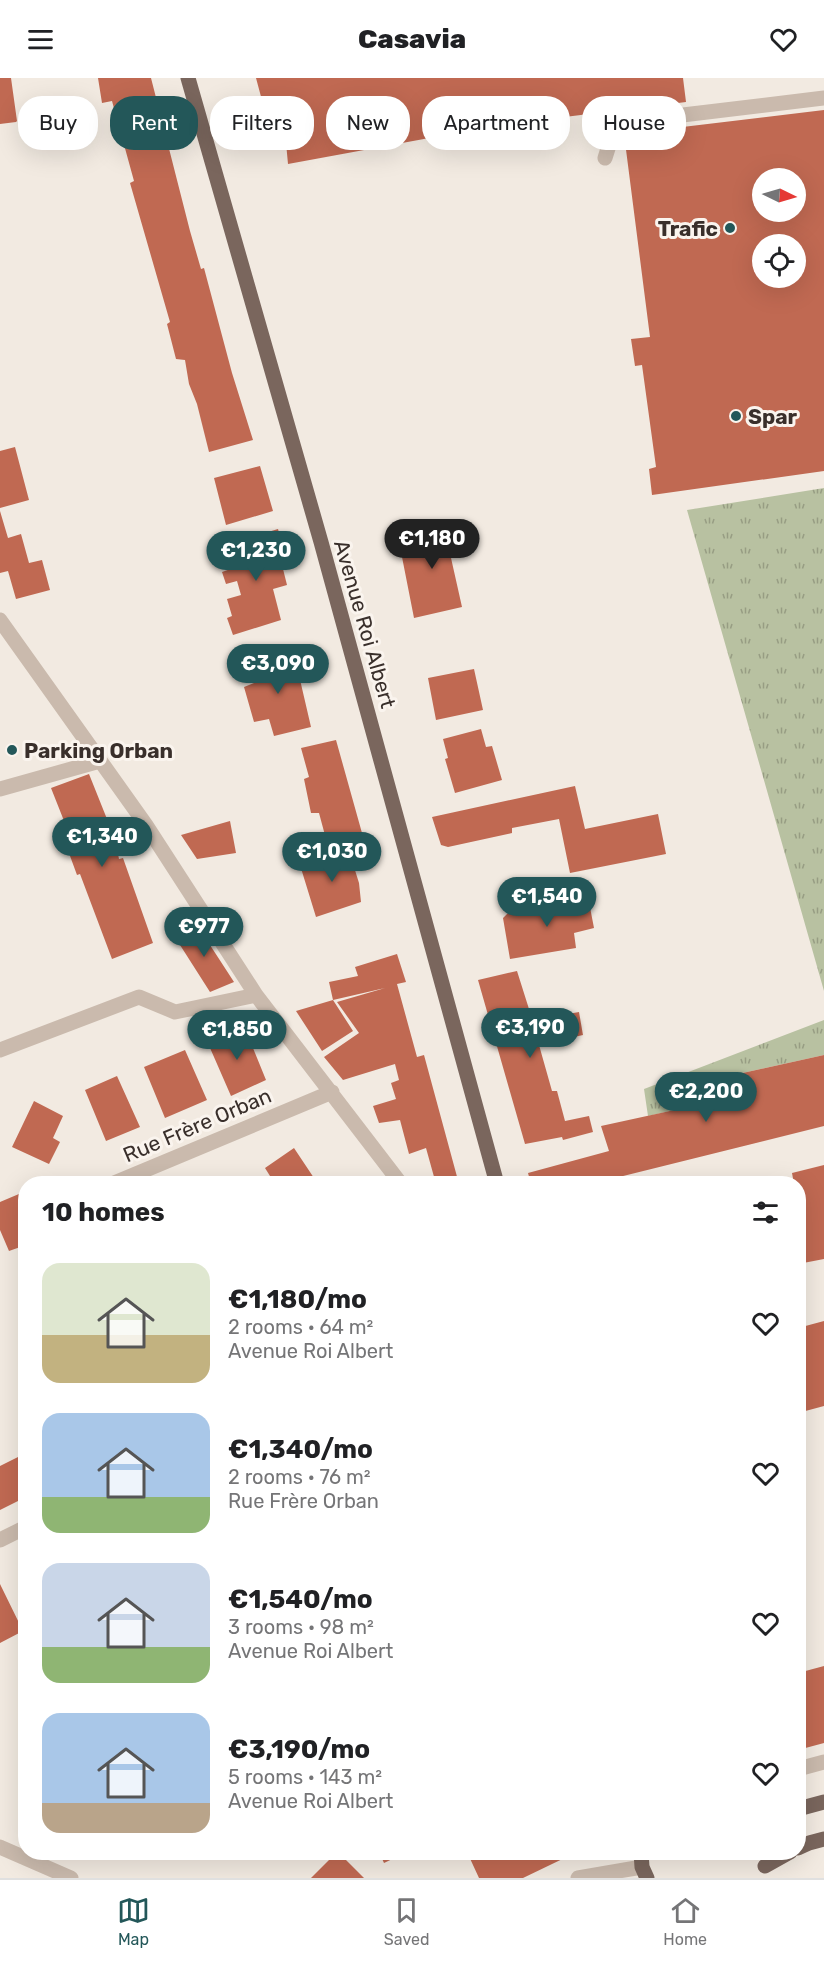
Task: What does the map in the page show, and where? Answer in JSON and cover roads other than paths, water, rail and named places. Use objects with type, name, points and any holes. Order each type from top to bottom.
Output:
[{"type":"main road","name":"Avenue Roi Albert","points":[[188,78],[330,576],[495,1176]]},
{"type":"main road","points":[[806,1807],[824,1802]]},
{"type":"main road","points":[[806,1844],[824,1839]]},
{"type":"street","points":[[605,158],[616,123],[824,98]]},
{"type":"street","points":[[0,620],[146,825],[256,995],[395,1176]]},
{"type":"street","points":[[0,789],[100,761]]},
{"type":"street","points":[[0,1050],[139,997],[174,1012],[256,995]]},
{"type":"street","name":"Rue Frère Orban","points":[[131,1176],[332,1092]]},
{"type":"street","points":[[0,1540],[18,1531]]},
{"type":"street","points":[[806,1767],[824,1762]]},
{"type":"street","points":[[0,1847],[18,1855]]},
{"type":"street","points":[[29,1860],[70,1878]]},
{"type":"street","points":[[578,1878],[643,1866]]},
{"type":"place","name":"Trafic","points":[[730,228]]},
{"type":"place","name":"Spar","points":[[736,416]]},
{"type":"place","name":"Parking Orban","points":[[12,750]]}]
